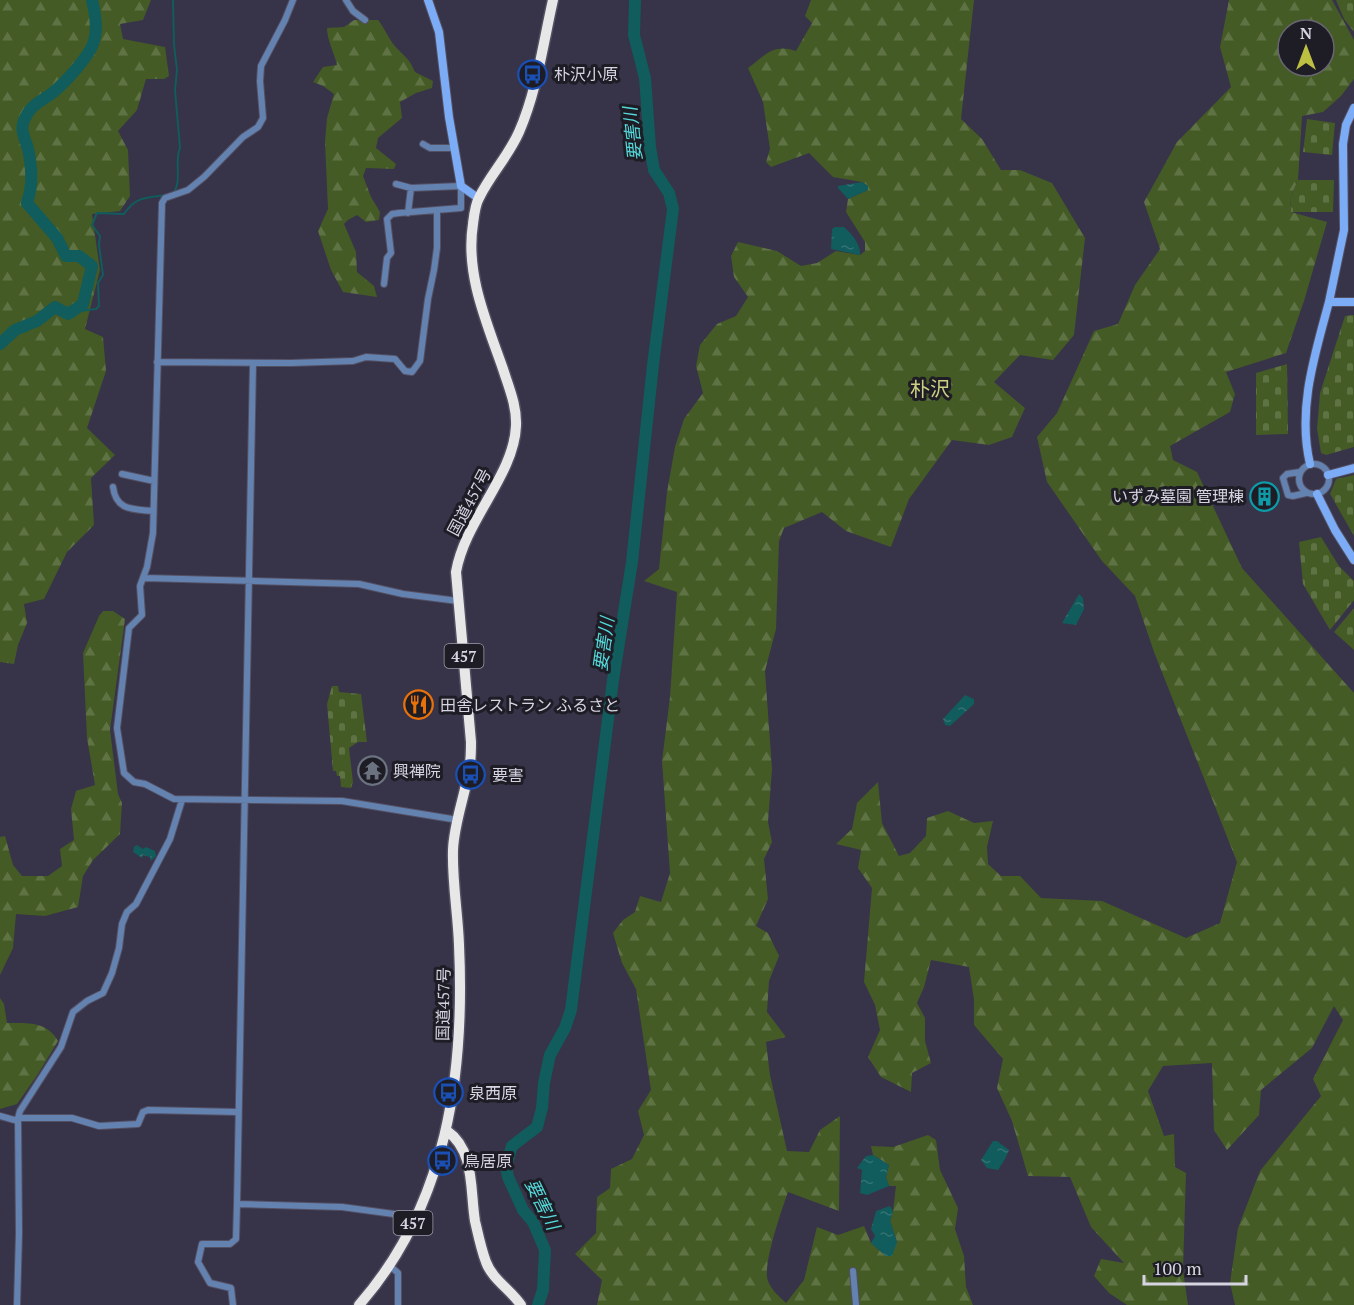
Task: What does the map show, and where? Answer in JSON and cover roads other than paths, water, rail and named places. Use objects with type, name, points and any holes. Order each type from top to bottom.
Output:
[{"type":"highway","name":"国道457号","points":[[447,1131],[456,1078],[459,1007],[459,945],[453,848],[469,770],[471,742],[456,572],[466,537],[505,465],[513,444],[516,427],[515,405],[480,303],[475,281],[471,236],[478,198],[510,152],[529,106],[552,0]]},
{"type":"highway","name":"457","points":[[359,1305],[374,1289],[416,1217],[433,1179],[447,1131]]},
{"type":"highway","points":[[447,1131],[454,1135],[461,1145],[468,1163],[475,1221],[486,1263],[521,1305]]},
{"type":"street","points":[[293,0],[261,66],[263,118],[258,127],[243,137],[188,190],[165,198],[162,203],[151,545],[140,586],[142,615],[129,628],[123,684],[117,711],[117,728],[124,773],[134,782],[145,784],[174,799],[342,801],[458,820]]},
{"type":"street","points":[[346,0],[353,11],[365,20]]},
{"type":"street","points":[[384,284],[387,258],[391,253],[387,219],[392,214],[461,208],[461,186],[439,32],[428,0]]},
{"type":"street","points":[[1310,464],[1306,436],[1308,382],[1329,302],[1344,230],[1343,144],[1346,125],[1354,108]]},
{"type":"street","points":[[423,144],[430,148],[454,148]]},
{"type":"street","points":[[396,184],[411,188],[461,186],[478,198]]},
{"type":"street","points":[[408,213],[411,188]]},
{"type":"street","points":[[157,362],[353,361],[366,357],[381,357],[395,359],[408,372],[415,370],[420,361],[434,270],[437,248],[437,211]]},
{"type":"street","points":[[1329,302],[1354,302]]},
{"type":"street","points":[[233,1305],[231,1288],[210,1282],[198,1262],[202,1244],[230,1244],[236,1239],[253,363]]},
{"type":"street","points":[[1310,464],[1323,467],[1328,475],[1326,489],[1317,494],[1306,492],[1293,496],[1288,495],[1283,478],[1287,474],[1300,472],[1310,464]]},
{"type":"street","points":[[1328,475],[1354,468]]},
{"type":"street","points":[[1300,472],[1298,483],[1306,492]]},
{"type":"street","points":[[122,474],[154,481]]},
{"type":"street","points":[[113,487],[114,499],[121,506],[153,511]]},
{"type":"street","points":[[1317,494],[1335,530],[1354,560]]},
{"type":"street","points":[[144,578],[359,584],[403,594],[458,601]]},
{"type":"street","points":[[17,1305],[18,1119],[24,1103],[61,1047],[73,1012],[87,1001],[103,993],[119,948],[122,924],[127,912],[136,904],[170,839],[182,800]]},
{"type":"street","points":[[0,1116],[18,1119],[72,1118],[99,1126],[138,1124],[143,1112],[148,1110],[237,1112]]},
{"type":"street","points":[[237,1204],[342,1207],[416,1217]]},
{"type":"street","points":[[389,1265],[398,1274],[398,1305]]},
{"type":"street","points":[[853,1271],[856,1305]]},
{"type":"water","points":[[862,182],[868,186],[868,190],[848,199],[838,188],[838,186]]},
{"type":"water","points":[[844,227],[850,233],[857,244],[860,255],[831,249],[832,229]]},
{"type":"water","points":[[1079,594],[1083,598],[1084,609],[1076,625],[1062,623]]},
{"type":"water","points":[[965,695],[974,699],[974,704],[950,726],[945,725],[943,719]]},
{"type":"water","points":[[137,845],[143,849],[146,847],[155,851],[156,856],[151,861],[150,857],[143,855],[142,858],[133,852]]},
{"type":"water","points":[[993,1141],[997,1141],[1009,1150],[998,1170],[987,1168],[981,1160]]},
{"type":"water","points":[[873,1155],[889,1165],[886,1177],[889,1186],[867,1195],[860,1193],[862,1170],[857,1168],[866,1156]]},
{"type":"water","points":[[890,1206],[893,1211],[890,1221],[897,1242],[892,1256],[886,1256],[871,1243],[875,1236],[871,1229],[876,1211]]},
{"type":"waterway","points":[[0,344],[15,330],[37,321],[55,307],[68,314],[83,304],[92,266],[79,256],[66,256],[57,238],[27,203],[31,170],[23,126],[30,110],[63,84],[92,47],[96,25],[92,0]]},
{"type":"waterway","points":[[173,0],[177,70],[175,90],[180,148],[174,192]]},
{"type":"waterway","name":"要害川","points":[[538,1305],[543,1290],[545,1250],[533,1222],[523,1210],[508,1177],[506,1166],[512,1146],[537,1127],[550,1055],[565,1028],[571,1010],[613,680],[632,562],[653,365],[673,209],[669,193],[654,170],[645,78],[634,35],[635,0]]},
{"type":"waterway","points":[[72,312],[96,309],[99,306],[98,283],[103,275],[100,236],[92,225],[97,213],[124,214],[137,201],[166,195]]},
{"type":"place","name":"朴沢小原","points":[[533,74]]},
{"type":"place","name":"いずみ墓園 管理棟","points":[[1265,496]]},
{"type":"place","name":"田舎レストラン ふるさと","points":[[419,705]]},
{"type":"place","name":"興禅院","points":[[372,771]]},
{"type":"place","name":"要害","points":[[471,775]]},
{"type":"place","name":"泉西原","points":[[448,1093]]},
{"type":"place","name":"鳥居原","points":[[443,1161]]},
{"type":"district","name":"朴沢","points":[[930,388]]}]
